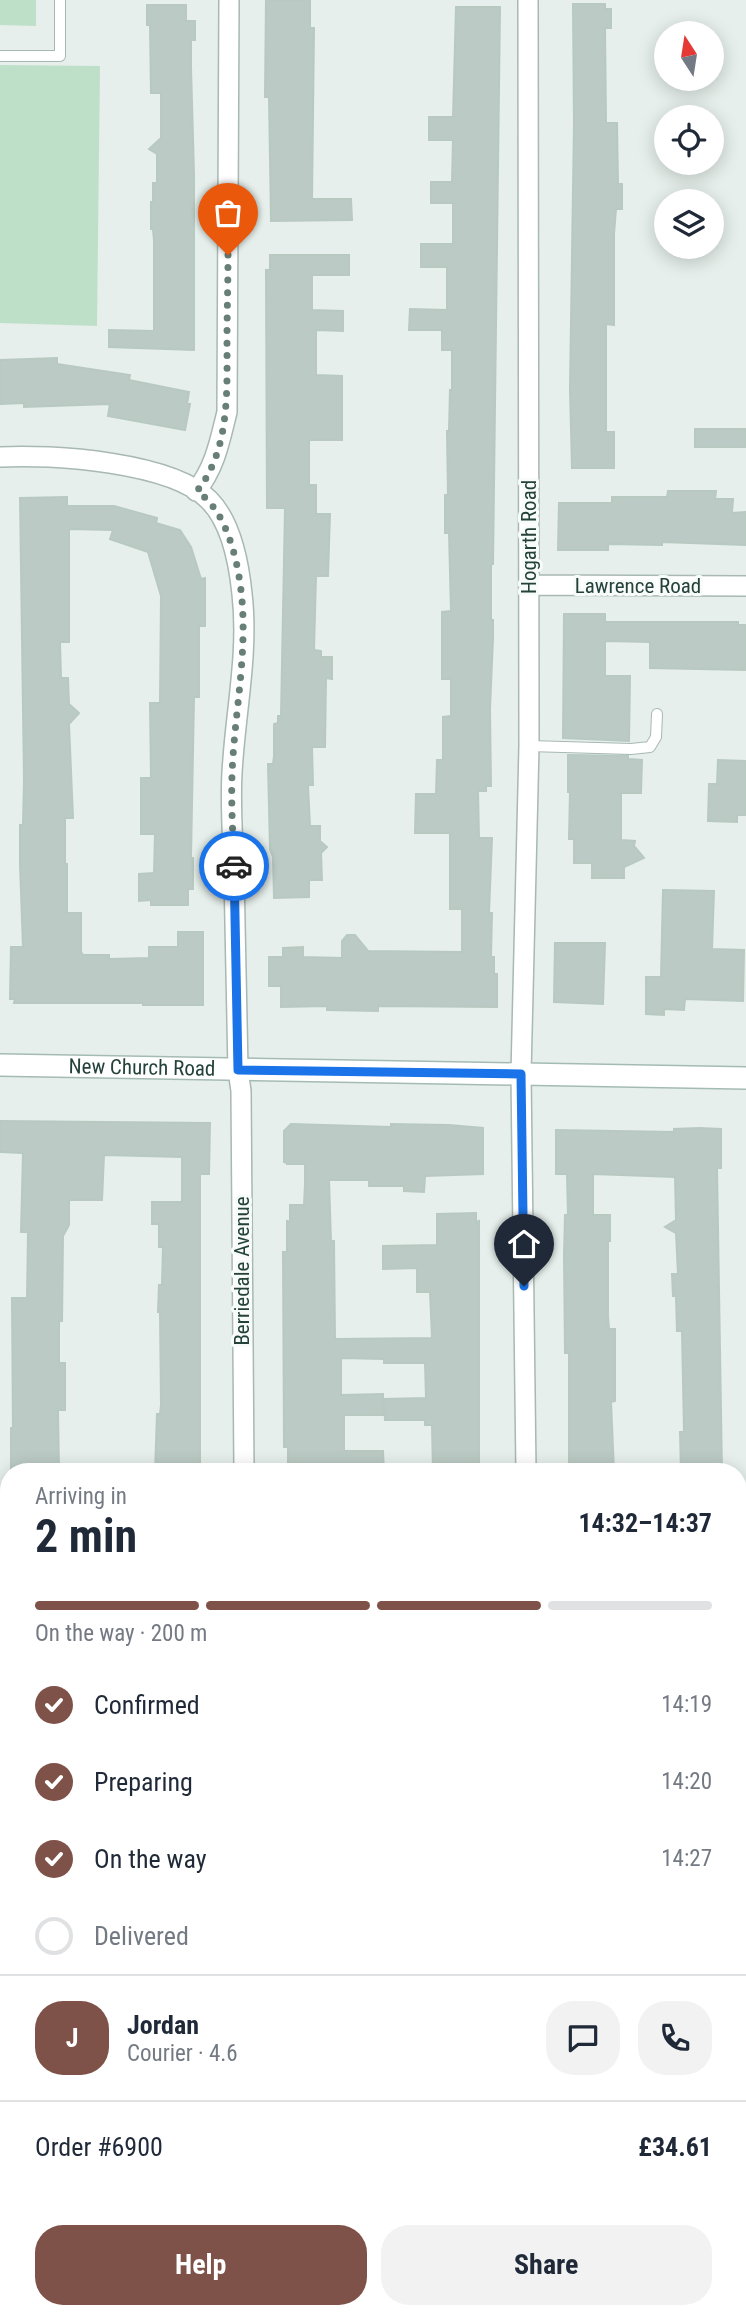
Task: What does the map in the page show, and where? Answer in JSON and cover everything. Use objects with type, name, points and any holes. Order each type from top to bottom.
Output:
[{"type":"main road","name":"New Church Road","points":[[0,1065],[746,1078]]},
{"type":"street","points":[[0,457],[54,457],[137,468],[197,491],[207,478],[218,450],[227,412],[229,0]]},
{"type":"street","name":"Hogarth Road","points":[[526,1463],[521,1074],[528,746],[528,0]]},
{"type":"street","name":"Berriedale Avenue","points":[[197,491],[209,500],[227,531],[237,563],[244,614],[232,776],[238,1070],[241,1091],[244,1463]]},
{"type":"street","name":"Lawrence Road","points":[[529,585],[746,586]]},
{"type":"lane","points":[[0,56],[60,56],[60,0]]},
{"type":"lane","points":[[528,746],[631,749],[650,747],[656,737],[657,714]]},
{"type":"green space","points":[[0,0],[36,0],[36,26],[0,25]]},
{"type":"green space","points":[[0,65],[100,66],[97,326],[0,323]]},
{"type":"building","points":[[266,0],[310,0],[310,28],[314,28],[312,199],[351,199],[352,220],[271,221],[269,97],[265,97]]},
{"type":"building","points":[[573,4],[605,4],[605,9],[611,9],[611,28],[605,28],[606,123],[617,123],[618,184],[622,184],[622,209],[616,209],[614,234],[614,325],[606,324],[606,432],[614,432],[614,468],[572,468],[570,389]]},
{"type":"building","points":[[147,5],[186,5],[186,21],[195,21],[195,40],[191,40],[194,350],[109,347],[109,330],[154,331],[151,202],[153,183],[157,183],[157,154],[149,149],[161,138],[161,93],[151,93]]},
{"type":"building","points":[[456,7],[500,7],[491,564],[491,786],[486,786],[486,791],[478,791],[479,838],[492,838],[489,913],[492,913],[491,957],[494,957],[494,974],[497,974],[497,1007],[378,1006],[378,1011],[327,1010],[327,1006],[281,1007],[281,986],[269,986],[269,957],[283,957],[283,948],[303,947],[303,957],[342,958],[342,941],[347,935],[355,935],[368,951],[462,952],[462,909],[450,909],[450,833],[415,833],[416,794],[436,794],[437,760],[443,760],[443,717],[451,716],[451,679],[442,679],[442,612],[451,611],[445,495],[448,495],[447,431],[452,390],[452,350],[442,350],[442,330],[409,330],[410,309],[447,310],[447,267],[421,267],[421,244],[453,244],[453,203],[431,203],[431,182],[452,182],[453,140],[429,140],[429,117],[453,117]]},
{"type":"building","points":[[270,255],[349,255],[349,275],[312,275],[312,310],[343,311],[343,331],[316,330],[316,375],[342,376],[342,440],[309,440],[309,485],[316,485],[316,514],[330,514],[328,576],[316,576],[314,650],[321,651],[321,657],[332,657],[332,679],[326,678],[325,747],[312,747],[313,785],[308,785],[310,826],[320,826],[320,841],[327,847],[321,853],[322,880],[309,880],[309,897],[274,898],[273,857],[270,849],[268,764],[273,764],[274,724],[278,723],[278,716],[281,716],[285,508],[267,508],[266,270],[270,270]]},
{"type":"building","points":[[57,358],[57,364],[130,375],[129,380],[189,392],[187,404],[190,404],[185,430],[108,416],[110,404],[24,407],[24,403],[0,404],[0,360]]},
{"type":"building","points":[[695,429],[746,429],[746,447],[695,447]]},
{"type":"building","points":[[668,491],[716,491],[715,499],[733,499],[732,513],[746,512],[746,545],[662,542],[662,545],[608,544],[608,550],[558,550],[559,503],[612,503],[612,497],[667,497]]},
{"type":"building","points":[[67,497],[67,506],[114,506],[157,518],[156,523],[180,530],[191,547],[201,579],[205,578],[205,626],[199,626],[199,697],[194,697],[191,858],[193,889],[188,889],[188,905],[151,905],[151,900],[139,901],[139,874],[154,873],[155,834],[141,834],[141,778],[151,778],[150,703],[160,703],[161,596],[148,552],[110,539],[113,530],[69,529],[69,642],[60,642],[61,678],[68,678],[69,704],[79,713],[69,724],[73,818],[65,818],[65,864],[67,913],[81,913],[81,952],[83,955],[109,955],[109,959],[149,958],[149,947],[178,947],[178,932],[203,932],[203,1005],[14,1003],[15,999],[10,999],[11,947],[23,947],[20,865],[24,779],[20,498]]},
{"type":"building","points":[[564,614],[605,614],[605,622],[738,622],[738,625],[746,625],[746,670],[650,668],[650,642],[605,641],[605,676],[630,676],[629,741],[563,738]]},
{"type":"building","points":[[568,755],[628,756],[628,759],[642,760],[641,793],[621,793],[621,840],[635,841],[634,846],[644,858],[624,867],[624,878],[592,878],[592,863],[574,863],[574,839],[569,839]]},
{"type":"building","points":[[718,760],[746,761],[746,815],[737,815],[737,822],[708,821],[709,784],[717,784]]},
{"type":"building","points":[[663,890],[714,891],[712,949],[744,950],[743,1001],[685,999],[684,1010],[664,1009],[664,1015],[646,1014],[646,977],[661,977]]},
{"type":"building","points":[[555,943],[605,943],[603,1004],[554,1002]]},
{"type":"building","points":[[0,1121],[210,1123],[209,1174],[200,1174],[200,1463],[155,1463],[157,1414],[160,1414],[161,1405],[158,1312],[163,1247],[159,1247],[159,1224],[152,1224],[152,1202],[182,1202],[182,1157],[104,1155],[102,1200],[69,1200],[69,1225],[63,1236],[59,1363],[65,1363],[65,1410],[58,1410],[59,1463],[11,1463],[12,1298],[27,1298],[28,1232],[21,1232],[23,1153],[0,1152]]},
{"type":"building","points":[[291,1124],[391,1127],[391,1124],[449,1125],[483,1128],[483,1174],[425,1176],[424,1192],[404,1191],[404,1186],[369,1186],[369,1180],[329,1180],[331,1241],[334,1241],[335,1339],[432,1338],[430,1292],[417,1292],[417,1268],[383,1269],[383,1246],[437,1245],[437,1214],[476,1213],[476,1222],[479,1221],[479,1463],[433,1463],[432,1425],[425,1425],[425,1420],[385,1420],[384,1399],[426,1398],[425,1363],[384,1363],[384,1359],[341,1358],[341,1395],[383,1394],[383,1415],[344,1415],[344,1451],[383,1451],[384,1463],[288,1463],[288,1447],[284,1447],[283,1252],[287,1252],[290,1205],[304,1205],[305,1164],[284,1162],[284,1131]]},
{"type":"building","points":[[674,1129],[721,1129],[721,1168],[717,1168],[722,1463],[681,1463],[680,1432],[684,1432],[682,1331],[677,1331],[672,1274],[678,1274],[676,1233],[665,1227],[676,1220],[675,1177],[593,1174],[593,1215],[610,1215],[608,1316],[609,1329],[615,1329],[615,1401],[611,1402],[614,1463],[569,1463],[569,1353],[565,1353],[564,1256],[565,1215],[568,1215],[567,1174],[556,1174],[556,1130],[674,1132]]},
{"type":"way so far","points":[[228,255],[227,412],[218,450],[207,478],[197,491],[209,500],[227,531],[242,592],[245,626],[232,776],[234,866]]},
{"type":"route","points":[[234,866],[238,1070],[521,1074],[524,1286]]}]
